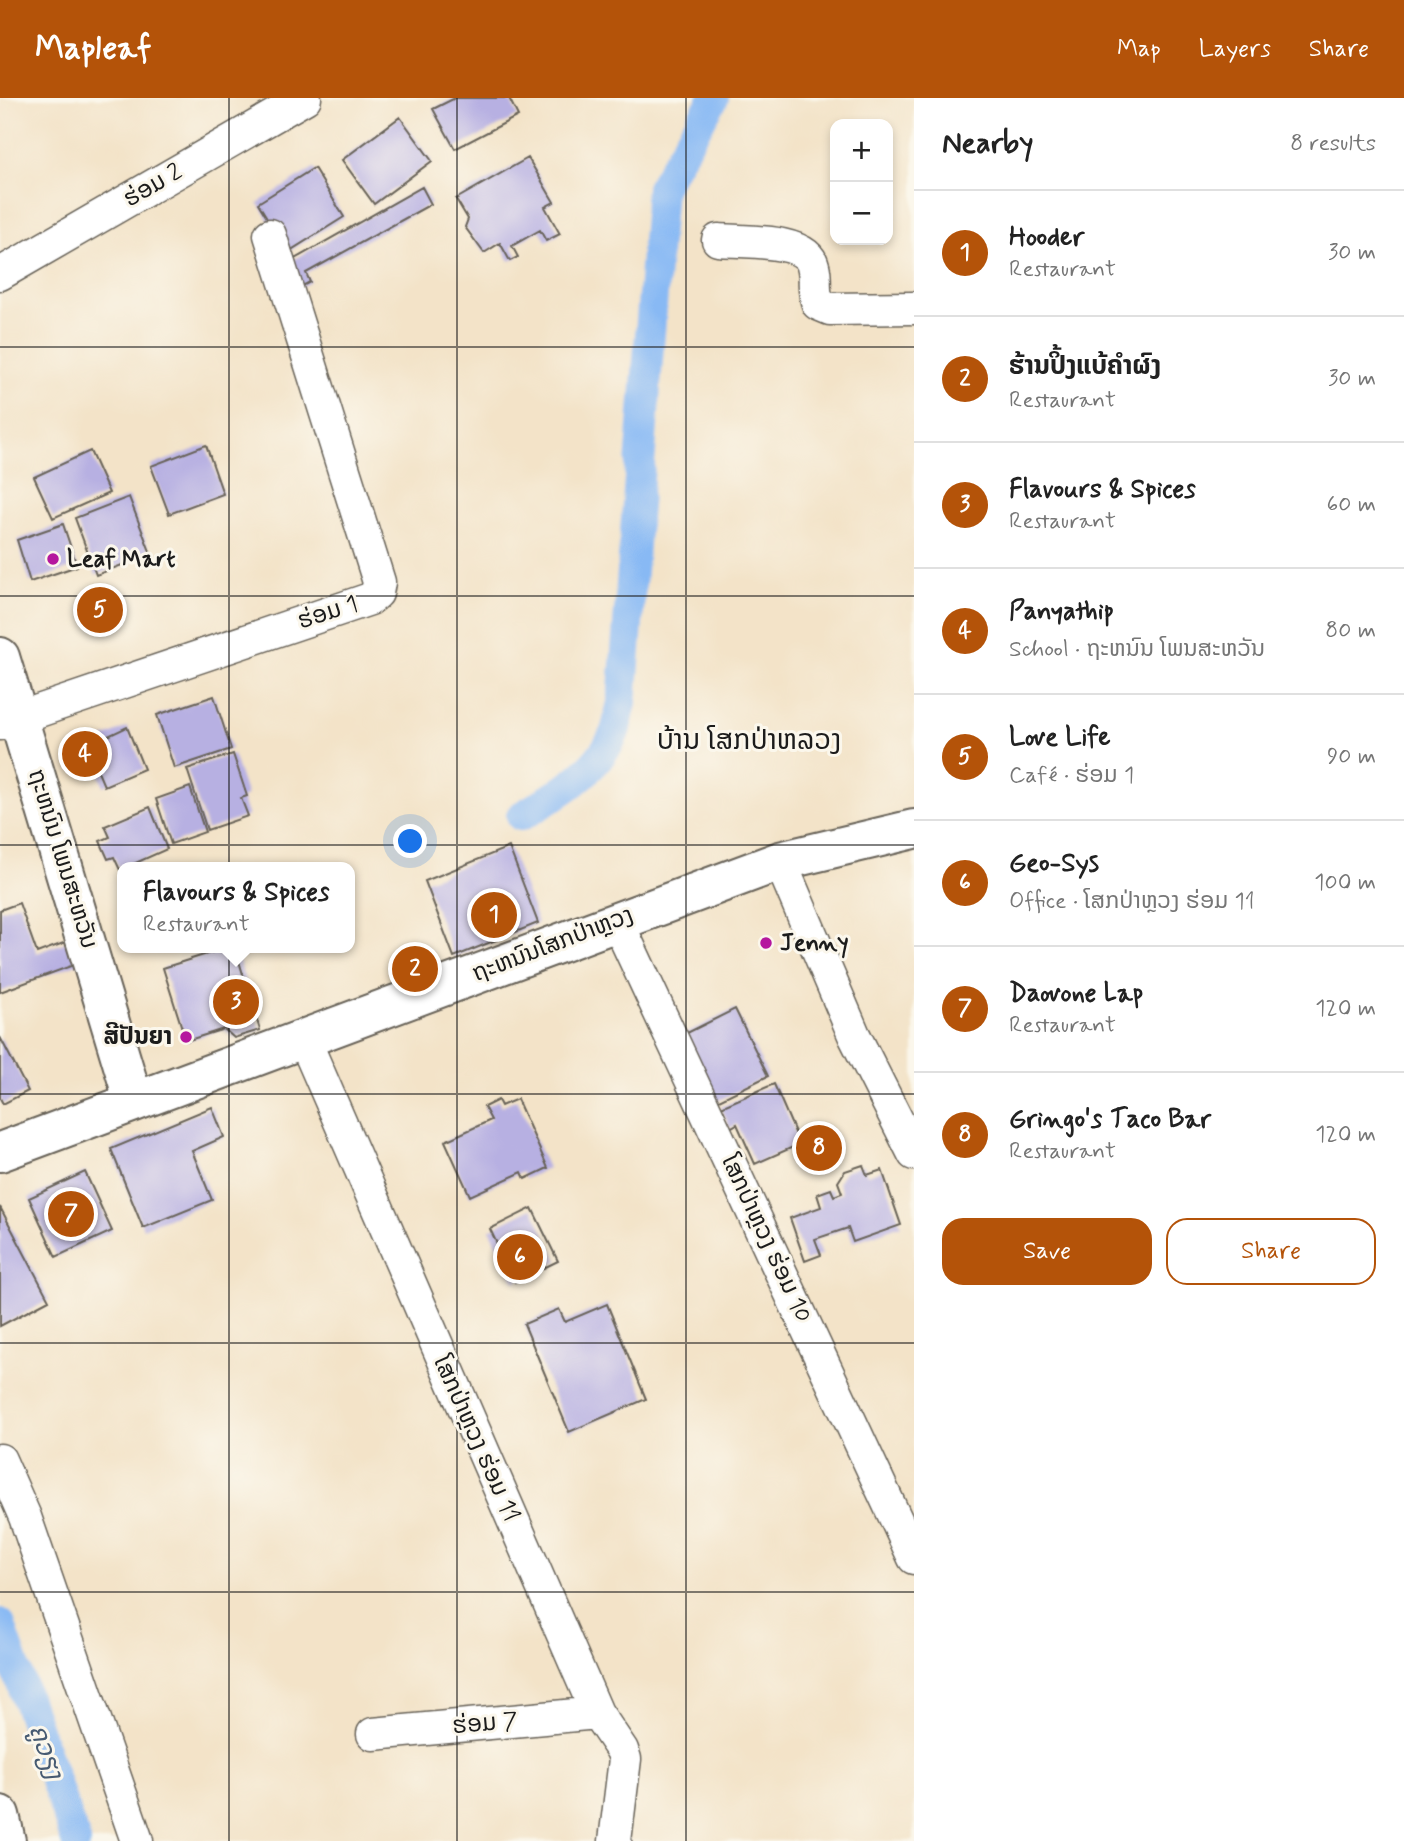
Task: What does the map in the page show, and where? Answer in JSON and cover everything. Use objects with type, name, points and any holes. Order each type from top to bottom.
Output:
[{"type":"street","name":"ຮ່ອມ 2","points":[[0,274],[305,98]]},
{"type":"street","name":"ຮ່ອມ 1","points":[[10,720],[370,599],[377,593],[379,582],[270,235]]},
{"type":"street","points":[[718,240],[794,247],[806,254],[813,266],[812,289],[818,304],[830,309],[914,308]]},
{"type":"street","name":"ຖະຫນົນ ໂພນສະຫວັນ","points":[[0,657],[10,720],[134,1102]]},
{"type":"street","name":"ຖະຫນົນໂສກປ່າຫຼວງ","points":[[0,1152],[780,861],[914,830]]},
{"type":"street","points":[[780,861],[854,1035],[914,1154]]},
{"type":"street","name":"ໂສກປ່າຫຼວງ ຮ່ອມ 10","points":[[617,921],[914,1558]]},
{"type":"street","name":"ໂສກປ່າຫຼວງ ຮ່ອມ 11","points":[[304,1039],[597,1713],[622,1750],[625,1759],[615,1841]]},
{"type":"street","points":[[0,1460],[25,1517],[137,1841]]},
{"type":"street","name":"ຮ່ອມ 7","points":[[373,1734],[597,1713]]},
{"type":"building","points":[[455,98],[509,98],[518,116],[455,149],[433,109]]},
{"type":"building","points":[[400,117],[432,161],[374,204],[342,160]]},
{"type":"building","points":[[528,158],[554,202],[545,207],[560,234],[546,241],[540,230],[512,246],[518,257],[510,261],[500,243],[484,253],[465,227],[468,219],[456,199]]},
{"type":"building","points":[[314,168],[344,217],[288,252],[258,203]]},
{"type":"building","points":[[422,187],[431,204],[306,273],[310,282],[297,289],[284,265]]},
{"type":"building","points":[[206,445],[223,494],[169,514],[151,466]]},
{"type":"building","points":[[90,451],[109,493],[53,518],[34,477]]},
{"type":"building","points":[[129,497],[151,554],[96,575],[75,518]]},
{"type":"building","points":[[63,524],[77,566],[30,582],[17,540]]},
{"type":"building","points":[[214,696],[231,749],[174,768],[157,715]]},
{"type":"building","points":[[127,727],[144,769],[104,786],[87,746]]},
{"type":"building","points":[[233,754],[247,796],[241,798],[248,816],[207,830],[187,769]]},
{"type":"building","points":[[190,787],[205,832],[171,844],[156,799]]},
{"type":"building","points":[[150,807],[167,849],[138,862],[117,864],[114,857],[108,859],[100,841],[110,837],[105,826]]},
{"type":"building","points":[[509,847],[538,923],[454,957],[425,881]]},
{"type":"building","points":[[19,903],[37,953],[74,939],[82,962],[0,992],[0,910]]},
{"type":"building","points":[[210,953],[237,953],[260,1030],[234,1038],[224,1029],[186,1041],[163,968]]},
{"type":"building","points":[[735,1009],[768,1076],[715,1102],[683,1035]]},
{"type":"building","points":[[0,1037],[28,1091],[3,1104],[0,1098]]},
{"type":"building","points":[[774,1084],[800,1144],[755,1164],[737,1124],[730,1128],[721,1107]]},
{"type":"building","points":[[517,1099],[548,1168],[525,1179],[522,1172],[470,1196],[445,1141],[491,1120],[484,1107],[498,1100],[501,1106]]},
{"type":"building","points":[[212,1107],[224,1137],[192,1151],[212,1200],[143,1228],[111,1149]]},
{"type":"building","points":[[863,1165],[867,1175],[882,1170],[901,1225],[853,1242],[848,1228],[815,1239],[821,1255],[805,1261],[790,1218],[821,1207],[817,1194],[831,1189],[834,1196],[842,1193],[838,1182],[845,1171]]},
{"type":"building","points":[[85,1172],[112,1231],[56,1257],[29,1198]]},
{"type":"building","points":[[0,1207],[49,1300],[0,1326]]},
{"type":"building","points":[[532,1208],[558,1261],[515,1282],[490,1229]]},
{"type":"building","points":[[607,1304],[646,1399],[569,1432],[524,1324],[559,1309],[565,1322]]},
{"type":"waterway","points":[[521,816],[561,792],[586,772],[606,748],[617,727],[622,703],[661,188],[714,98]]},
{"type":"waterway","name":"ຄູວຽງ","points":[[0,1623],[76,1841]]},
{"type":"place","name":"Leaf Mart","points":[[53,559]]},
{"type":"place","name":"Love Life","points":[[100,610]]},
{"type":"place","name":"Panyathip","points":[[85,754]]},
{"type":"place","name":"Hooder","points":[[494,915]]},
{"type":"place","name":"Jenny","points":[[766,943]]},
{"type":"place","name":"ຮ້ານປິ້ງແບ້ຄຳຜົງ","points":[[415,969]]},
{"type":"place","name":"Flavours & Spices","points":[[236,1002]]},
{"type":"place","name":"ສີປັນຍາ","points":[[186,1037]]},
{"type":"place","name":"Gringo's Taco Bar","points":[[819,1148]]},
{"type":"place","name":"Daovone Lap","points":[[71,1214]]},
{"type":"place","name":"Geo-Sys","points":[[520,1257]]},
{"type":"district","name":"ບ້ານ ໂສກປ່າຫລວງ","points":[[749,741]]}]
